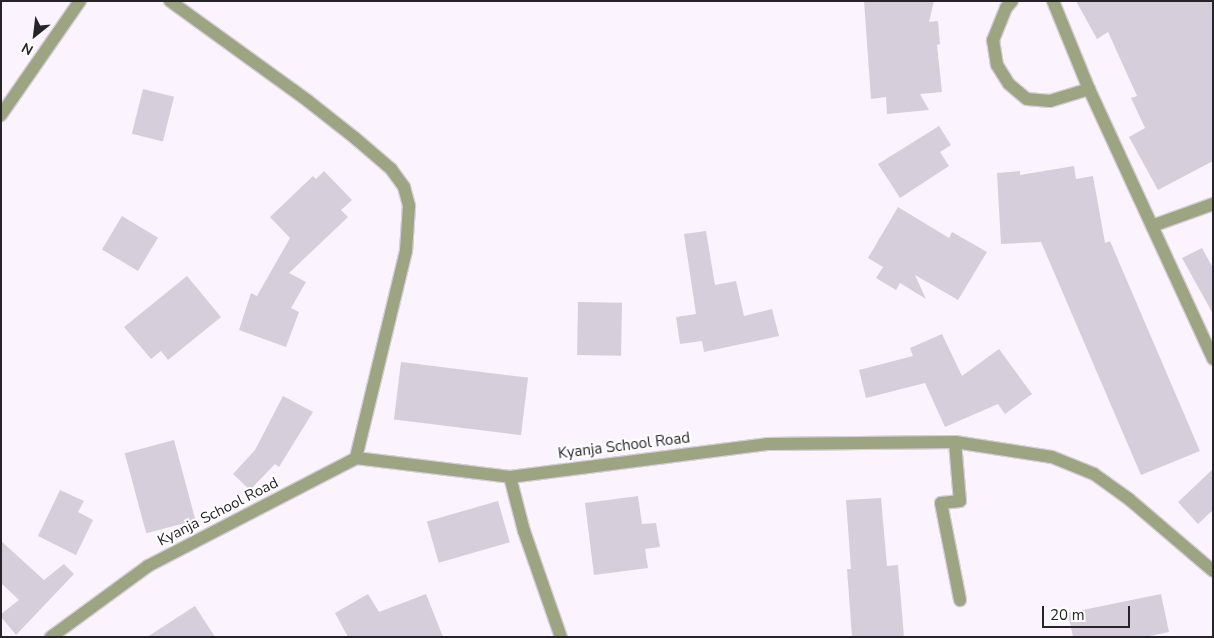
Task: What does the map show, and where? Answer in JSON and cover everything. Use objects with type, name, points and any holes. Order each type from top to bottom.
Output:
[{"type":"street","points":[[1,114],[80,1]]},
{"type":"street","points":[[170,1],[349,133],[391,169],[404,187],[409,206],[406,251],[356,458]]},
{"type":"street","points":[[1012,1],[1006,8],[993,40],[997,65],[1009,84],[1027,99],[1050,101],[1089,89]]},
{"type":"street","points":[[1053,1],[1089,89],[1213,359]]},
{"type":"street","points":[[1152,226],[1213,204]]},
{"type":"street","points":[[956,442],[960,502],[941,503],[960,600]]},
{"type":"street","name":"Kyanja School Road","points":[[50,637],[148,566],[356,458],[510,478],[767,444],[956,442],[1052,457],[1094,474],[1130,500],[1213,571]]},
{"type":"street","points":[[510,478],[524,531],[560,637]]},
{"type":"building","points":[[864,1],[934,1],[929,22],[938,21],[940,44],[937,45],[942,92],[920,94],[929,110],[887,114],[886,97],[871,99]]},
{"type":"building","points":[[1076,1],[1213,1],[1213,161],[1158,190],[1129,137],[1145,128],[1131,98],[1137,96],[1108,32],[1097,39]]},
{"type":"building","points":[[143,89],[174,97],[163,141],[132,134]]},
{"type":"building","points":[[939,126],[951,145],[940,152],[949,166],[900,198],[878,164]]},
{"type":"building","points":[[1074,166],[1076,179],[1093,176],[1105,243],[1110,241],[1200,451],[1141,475],[1041,242],[1001,244],[997,173],[1020,171],[1020,175]]},
{"type":"building","points":[[324,171],[352,200],[341,210],[348,217],[289,273],[306,282],[291,308],[299,312],[286,347],[239,330],[251,293],[257,296],[290,238],[270,217],[313,176],[316,179]]},
{"type":"building","points":[[898,207],[949,238],[952,232],[987,252],[958,300],[915,275],[926,299],[900,283],[896,290],[876,278],[883,267],[868,258]]},
{"type":"building","points":[[122,216],[158,238],[138,271],[102,249]]},
{"type":"building","points":[[706,231],[715,285],[736,281],[744,316],[772,309],[779,336],[704,352],[702,341],[680,344],[676,317],[696,314],[684,234]]},
{"type":"building","points":[[1202,248],[1213,268],[1213,314],[1182,258]]},
{"type":"building","points":[[187,276],[221,317],[168,360],[161,351],[151,359],[124,327]]},
{"type":"building","points":[[578,302],[622,303],[621,356],[577,355]]},
{"type":"building","points":[[942,334],[962,376],[999,349],[1032,394],[1005,414],[998,404],[945,427],[925,383],[866,398],[859,370],[913,356],[910,348]]},
{"type":"building","points":[[401,362],[528,378],[521,435],[394,420]]},
{"type":"building","points":[[283,396],[313,412],[279,467],[275,464],[250,490],[233,474],[255,450]]},
{"type":"building","points":[[174,440],[195,520],[146,533],[125,453]]},
{"type":"building","points":[[1213,469],[1213,510],[1198,524],[1178,502]]},
{"type":"building","points":[[60,490],[84,501],[78,512],[93,520],[76,555],[38,536]]},
{"type":"building","points":[[638,496],[642,524],[656,523],[660,547],[645,549],[648,568],[594,575],[585,503]]},
{"type":"building","points":[[881,498],[887,566],[898,565],[904,637],[852,637],[847,569],[851,569],[846,500]]},
{"type":"building","points":[[498,501],[510,542],[439,563],[427,521]]},
{"type":"building","points":[[1,541],[44,580],[64,564],[74,574],[16,635],[1,617],[1,614],[19,600],[1,583]]},
{"type":"building","points":[[368,594],[379,612],[426,594],[443,637],[348,637],[335,613]]},
{"type":"building","points":[[1161,594],[1169,632],[1145,637],[1073,637],[1068,613]]},
{"type":"building","points":[[195,606],[215,637],[147,637]]}]
